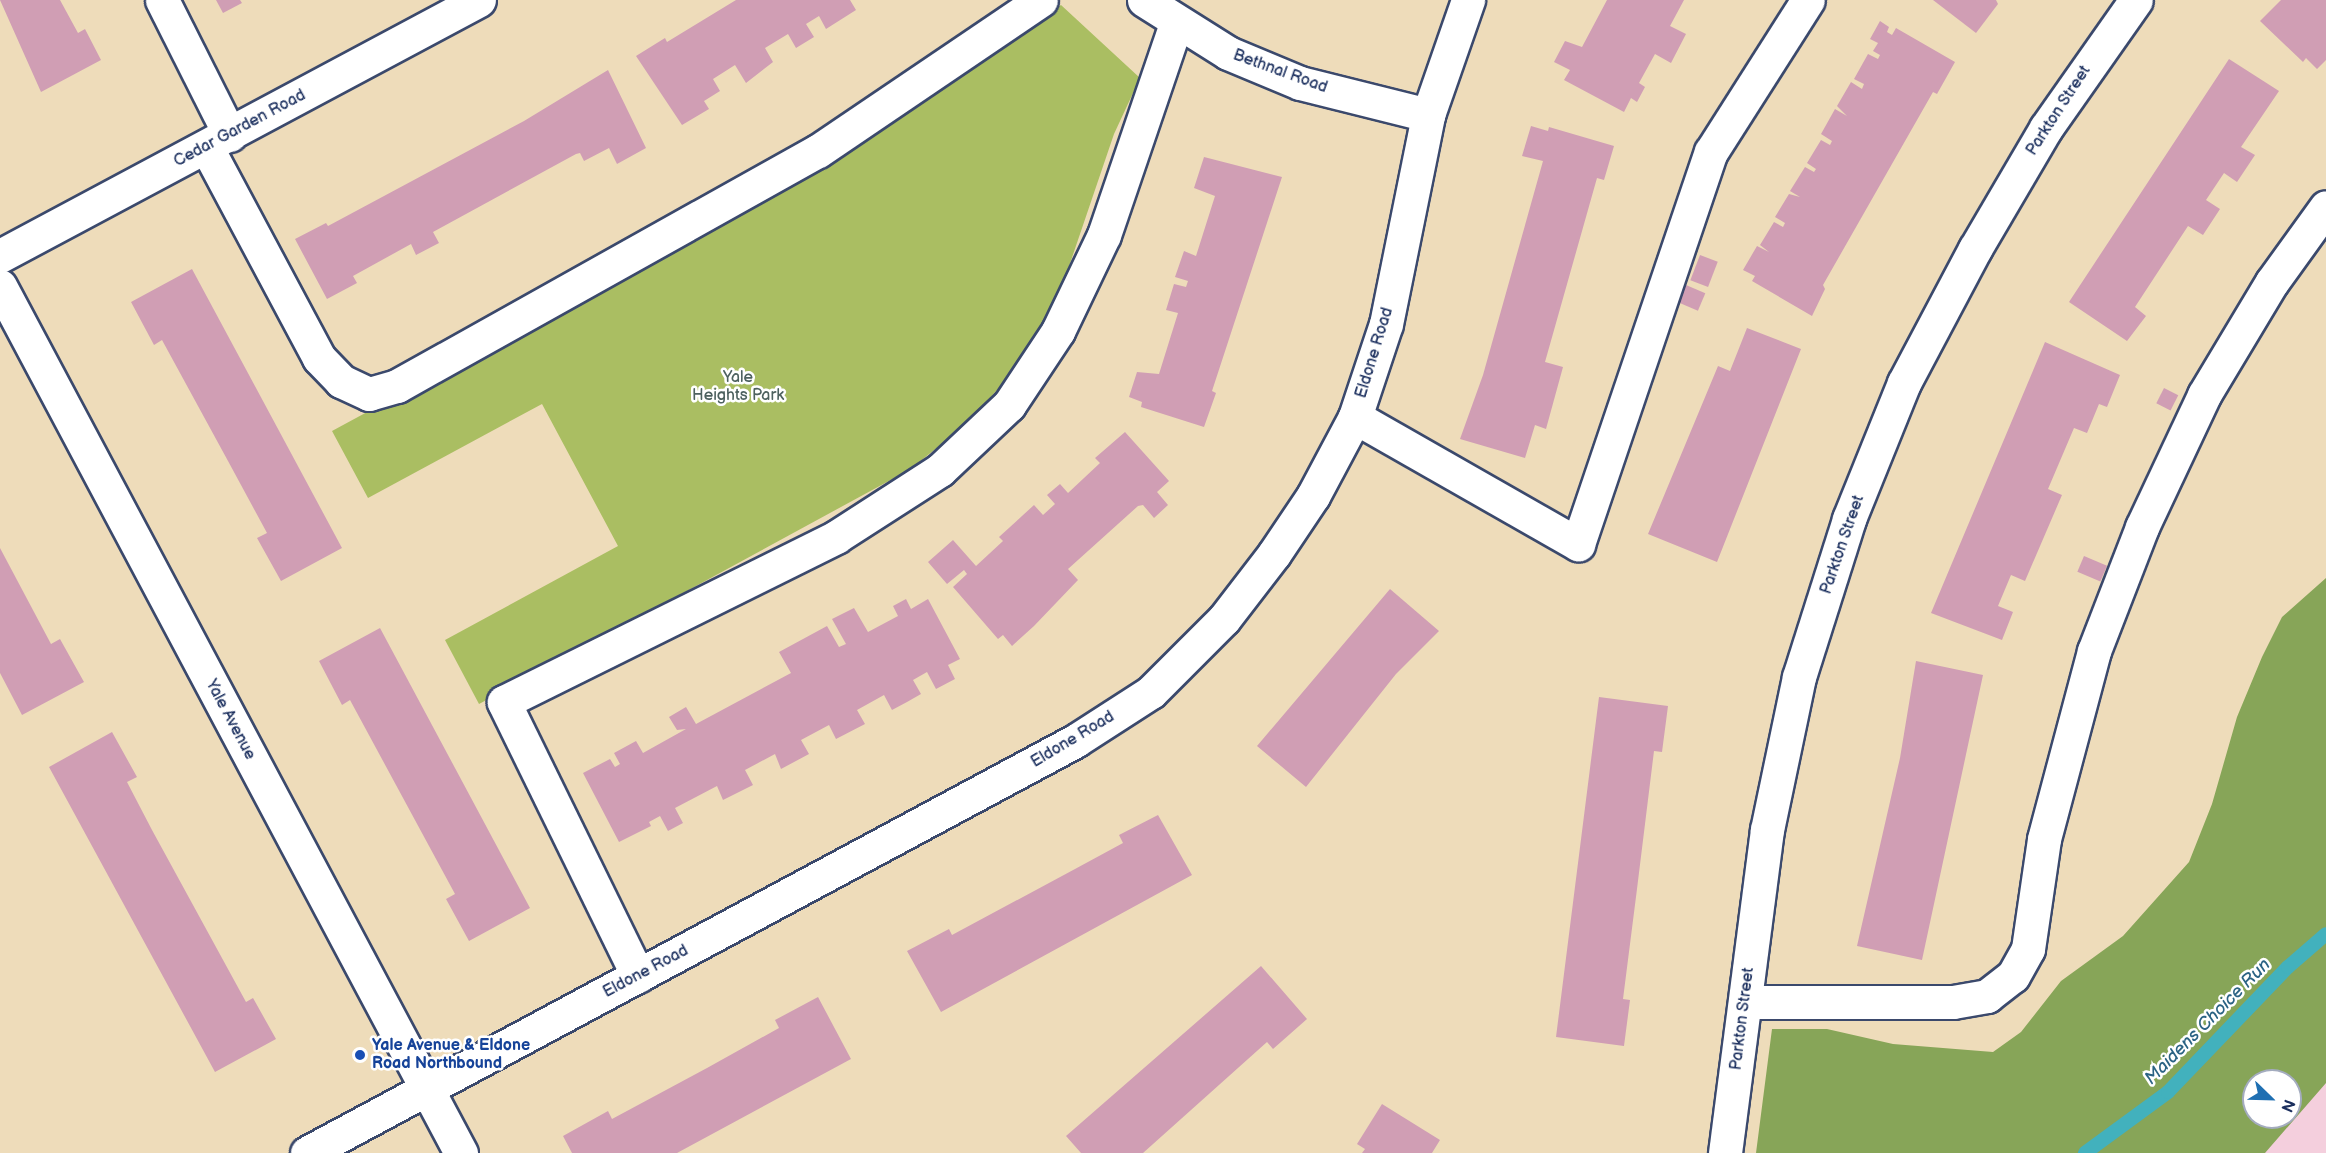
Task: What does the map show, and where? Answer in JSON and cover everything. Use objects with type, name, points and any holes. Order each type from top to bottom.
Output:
[{"type":"street","points":[[162,0],[219,141],[319,358],[341,381],[369,394],[397,386],[818,151],[1041,0]]},
{"type":"street","name":"Cedar Garden Road","points":[[0,256],[219,141],[479,0]]},
{"type":"street","name":"Bethnal Road","points":[[1144,0],[1176,23],[1228,53],[1300,83],[1428,115]]},
{"type":"street","name":"Eldone Road","points":[[307,1153],[427,1092],[638,975],[1075,741],[1151,692],[1224,620],[1274,555],[1313,496],[1355,417],[1386,324],[1428,115],[1452,36],[1468,0]]},
{"type":"street","points":[[1355,417],[1578,544],[1711,152],[1808,0]]},
{"type":"street","name":"Parkton Street","points":[[1725,1153],[1767,830],[1794,701],[1849,519],[1904,383],[1975,249],[2046,128],[2136,0]]},
{"type":"street","points":[[638,975],[504,702],[836,537],[940,470],[1009,405],[1058,332],[1104,235],[1176,23]]},
{"type":"street","points":[[1745,1002],[1953,1002],[1987,996],[2013,976],[2028,949],[2044,839],[2094,651],[2142,527],[2204,395],[2272,282],[2326,207]]},
{"type":"street","name":"Yale Avenue","points":[[0,286],[461,1153]]},
{"type":"shaded area","points":[[2326,1029],[2326,1153],[2229,1153],[2270,1129],[2302,1129],[2302,1069],[2298,1069]]},
{"type":"green space","name":"Yale Heights Park","points":[[1061,5],[1140,78],[1114,134],[1062,287],[1027,356],[967,424],[909,470],[479,704],[445,640],[618,546],[542,404],[368,498],[332,431],[844,154]]},
{"type":"green space","points":[[2326,578],[2326,1083],[2302,1111],[2302,1069],[2242,1069],[2242,1129],[2286,1129],[2265,1153],[1756,1153],[1772,1029],[1827,1029],[1893,1044],[1993,1052],[2021,1032],[2061,981],[2123,936],[2189,862],[2212,804],[2237,717],[2262,657],[2282,617]]},
{"type":"building","points":[[0,0],[60,0],[78,33],[85,29],[101,60],[41,92]]},
{"type":"building","points":[[216,0],[240,0],[242,3],[223,13]]},
{"type":"building","points":[[736,0],[850,0],[856,10],[826,29],[819,16],[806,24],[814,37],[796,48],[788,34],[765,48],[773,62],[746,83],[735,65],[713,79],[720,91],[704,101],[709,109],[682,125],[636,56],[665,38],[667,42]]},
{"type":"building","points":[[1607,0],[1684,0],[1670,26],[1686,34],[1671,63],[1655,54],[1639,83],[1645,87],[1637,102],[1631,98],[1624,112],[1564,80],[1570,70],[1554,62],[1565,41],[1582,47]]},
{"type":"building","points":[[1933,0],[1996,0],[1998,4],[1976,33]]},
{"type":"building","points":[[2281,0],[2326,0],[2326,60],[2317,69],[2306,58],[2303,62],[2260,21]]},
{"type":"building","points":[[1880,21],[1889,27],[1887,32],[1892,35],[1896,28],[1955,62],[1937,94],[1933,92],[1823,285],[1825,289],[1812,316],[1752,281],[1755,276],[1743,270],[1757,246],[1769,252],[1760,245],[1774,222],[1783,227],[1785,223],[1775,217],[1789,194],[1800,197],[1790,191],[1805,167],[1814,172],[1816,169],[1807,163],[1821,140],[1830,145],[1832,141],[1821,134],[1835,109],[1847,116],[1837,106],[1851,82],[1862,89],[1864,84],[1854,79],[1868,54],[1878,59],[1880,55],[1873,51],[1878,43],[1870,39]]},
{"type":"building","points":[[2229,59],[2279,91],[2241,147],[2255,155],[2237,182],[2224,173],[2206,200],[2220,209],[2203,235],[2188,226],[2135,307],[2146,316],[2127,341],[2069,302]]},
{"type":"building","points":[[608,70],[646,148],[617,164],[609,148],[584,161],[580,153],[576,154],[433,232],[439,243],[416,255],[411,244],[353,276],[357,283],[327,299],[295,239],[326,223],[328,226],[524,121]]},
{"type":"building","points":[[1531,126],[1548,131],[1549,127],[1614,146],[1604,180],[1597,178],[1545,362],[1563,367],[1546,429],[1535,425],[1525,458],[1460,439],[1483,375],[1543,161],[1522,156]]},
{"type":"building","points":[[1204,157],[1282,177],[1212,391],[1216,393],[1204,427],[1141,407],[1142,402],[1129,397],[1137,372],[1159,374],[1178,313],[1166,310],[1174,284],[1186,287],[1188,281],[1175,277],[1184,251],[1196,256],[1215,196],[1194,188]]},
{"type":"building","points":[[1700,255],[1718,262],[1708,287],[1690,280]]},
{"type":"building","points":[[192,269],[342,548],[281,581],[257,538],[267,533],[162,340],[154,345],[131,302]]},
{"type":"building","points":[[1686,285],[1705,293],[1698,311],[1679,302]]},
{"type":"building","points":[[1747,328],[1801,349],[1717,562],[1648,534],[1718,366],[1730,371]]},
{"type":"building","points":[[2045,342],[2120,375],[2107,407],[2099,404],[2087,433],[2074,428],[2048,489],[2062,495],[2025,581],[2011,575],[1998,606],[2013,612],[2002,640],[1931,613]]},
{"type":"building","points":[[2164,388],[2178,395],[2171,410],[2156,403]]},
{"type":"building","points":[[1125,432],[1169,481],[1157,492],[1168,505],[1154,518],[1143,505],[1138,506],[1068,569],[1078,580],[1034,626],[1012,646],[1003,635],[998,639],[953,587],[967,574],[964,570],[947,584],[928,562],[953,540],[976,566],[1003,541],[999,537],[1034,505],[1043,515],[1055,504],[1047,495],[1060,484],[1068,493],[1100,463],[1095,458]]},
{"type":"building","points":[[0,548],[51,644],[60,639],[84,682],[22,715],[0,673]]},
{"type":"building","points":[[2084,556],[2107,566],[2100,581],[2077,572]]},
{"type":"building","points":[[1390,589],[1439,631],[1396,674],[1306,787],[1257,746]]},
{"type":"building","points":[[906,599],[911,609],[928,599],[960,659],[948,665],[955,679],[936,689],[927,672],[913,680],[921,694],[907,702],[892,710],[884,695],[857,710],[865,724],[836,739],[829,725],[801,740],[809,754],[781,769],[775,754],[745,770],[753,785],[723,800],[717,786],[675,808],[683,823],[668,831],[660,816],[649,822],[651,826],[619,842],[583,773],[610,759],[615,767],[620,764],[614,753],[636,741],[643,753],[686,729],[677,730],[669,717],[686,707],[696,724],[791,673],[779,652],[827,626],[839,647],[846,644],[832,619],[854,608],[868,632],[898,616],[893,606]]},
{"type":"building","points":[[380,628],[530,908],[469,941],[446,899],[455,894],[350,700],[342,705],[319,661]]},
{"type":"building","points":[[1916,661],[1983,675],[1922,960],[1857,946],[1900,758]]},
{"type":"building","points":[[1599,697],[1668,706],[1662,752],[1654,751],[1623,999],[1630,1000],[1624,1046],[1556,1037]]},
{"type":"building","points":[[112,732],[137,777],[127,782],[152,830],[246,1002],[253,998],[276,1039],[215,1072],[49,767]]},
{"type":"building","points":[[1158,815],[1192,875],[941,1012],[907,951],[949,929],[952,935],[1123,843],[1119,835]]},
{"type":"building","points":[[1261,966],[1307,1019],[1273,1049],[1267,1042],[1143,1153],[1081,1153],[1066,1136]]},
{"type":"building","points":[[818,997],[851,1059],[677,1153],[572,1153],[563,1136],[608,1111],[612,1119],[707,1068],[779,1028],[775,1020]]},
{"type":"building","points":[[1382,1104],[1440,1140],[1432,1153],[1362,1153],[1365,1149],[1357,1144]]},
{"type":"waterway","name":"Maidens Choice Run","points":[[2085,1153],[2168,1092],[2288,967],[2326,934]]},
{"type":"place","name":"Yale Avenue & Eldone Road Northbound","points":[[360,1055]]}]
